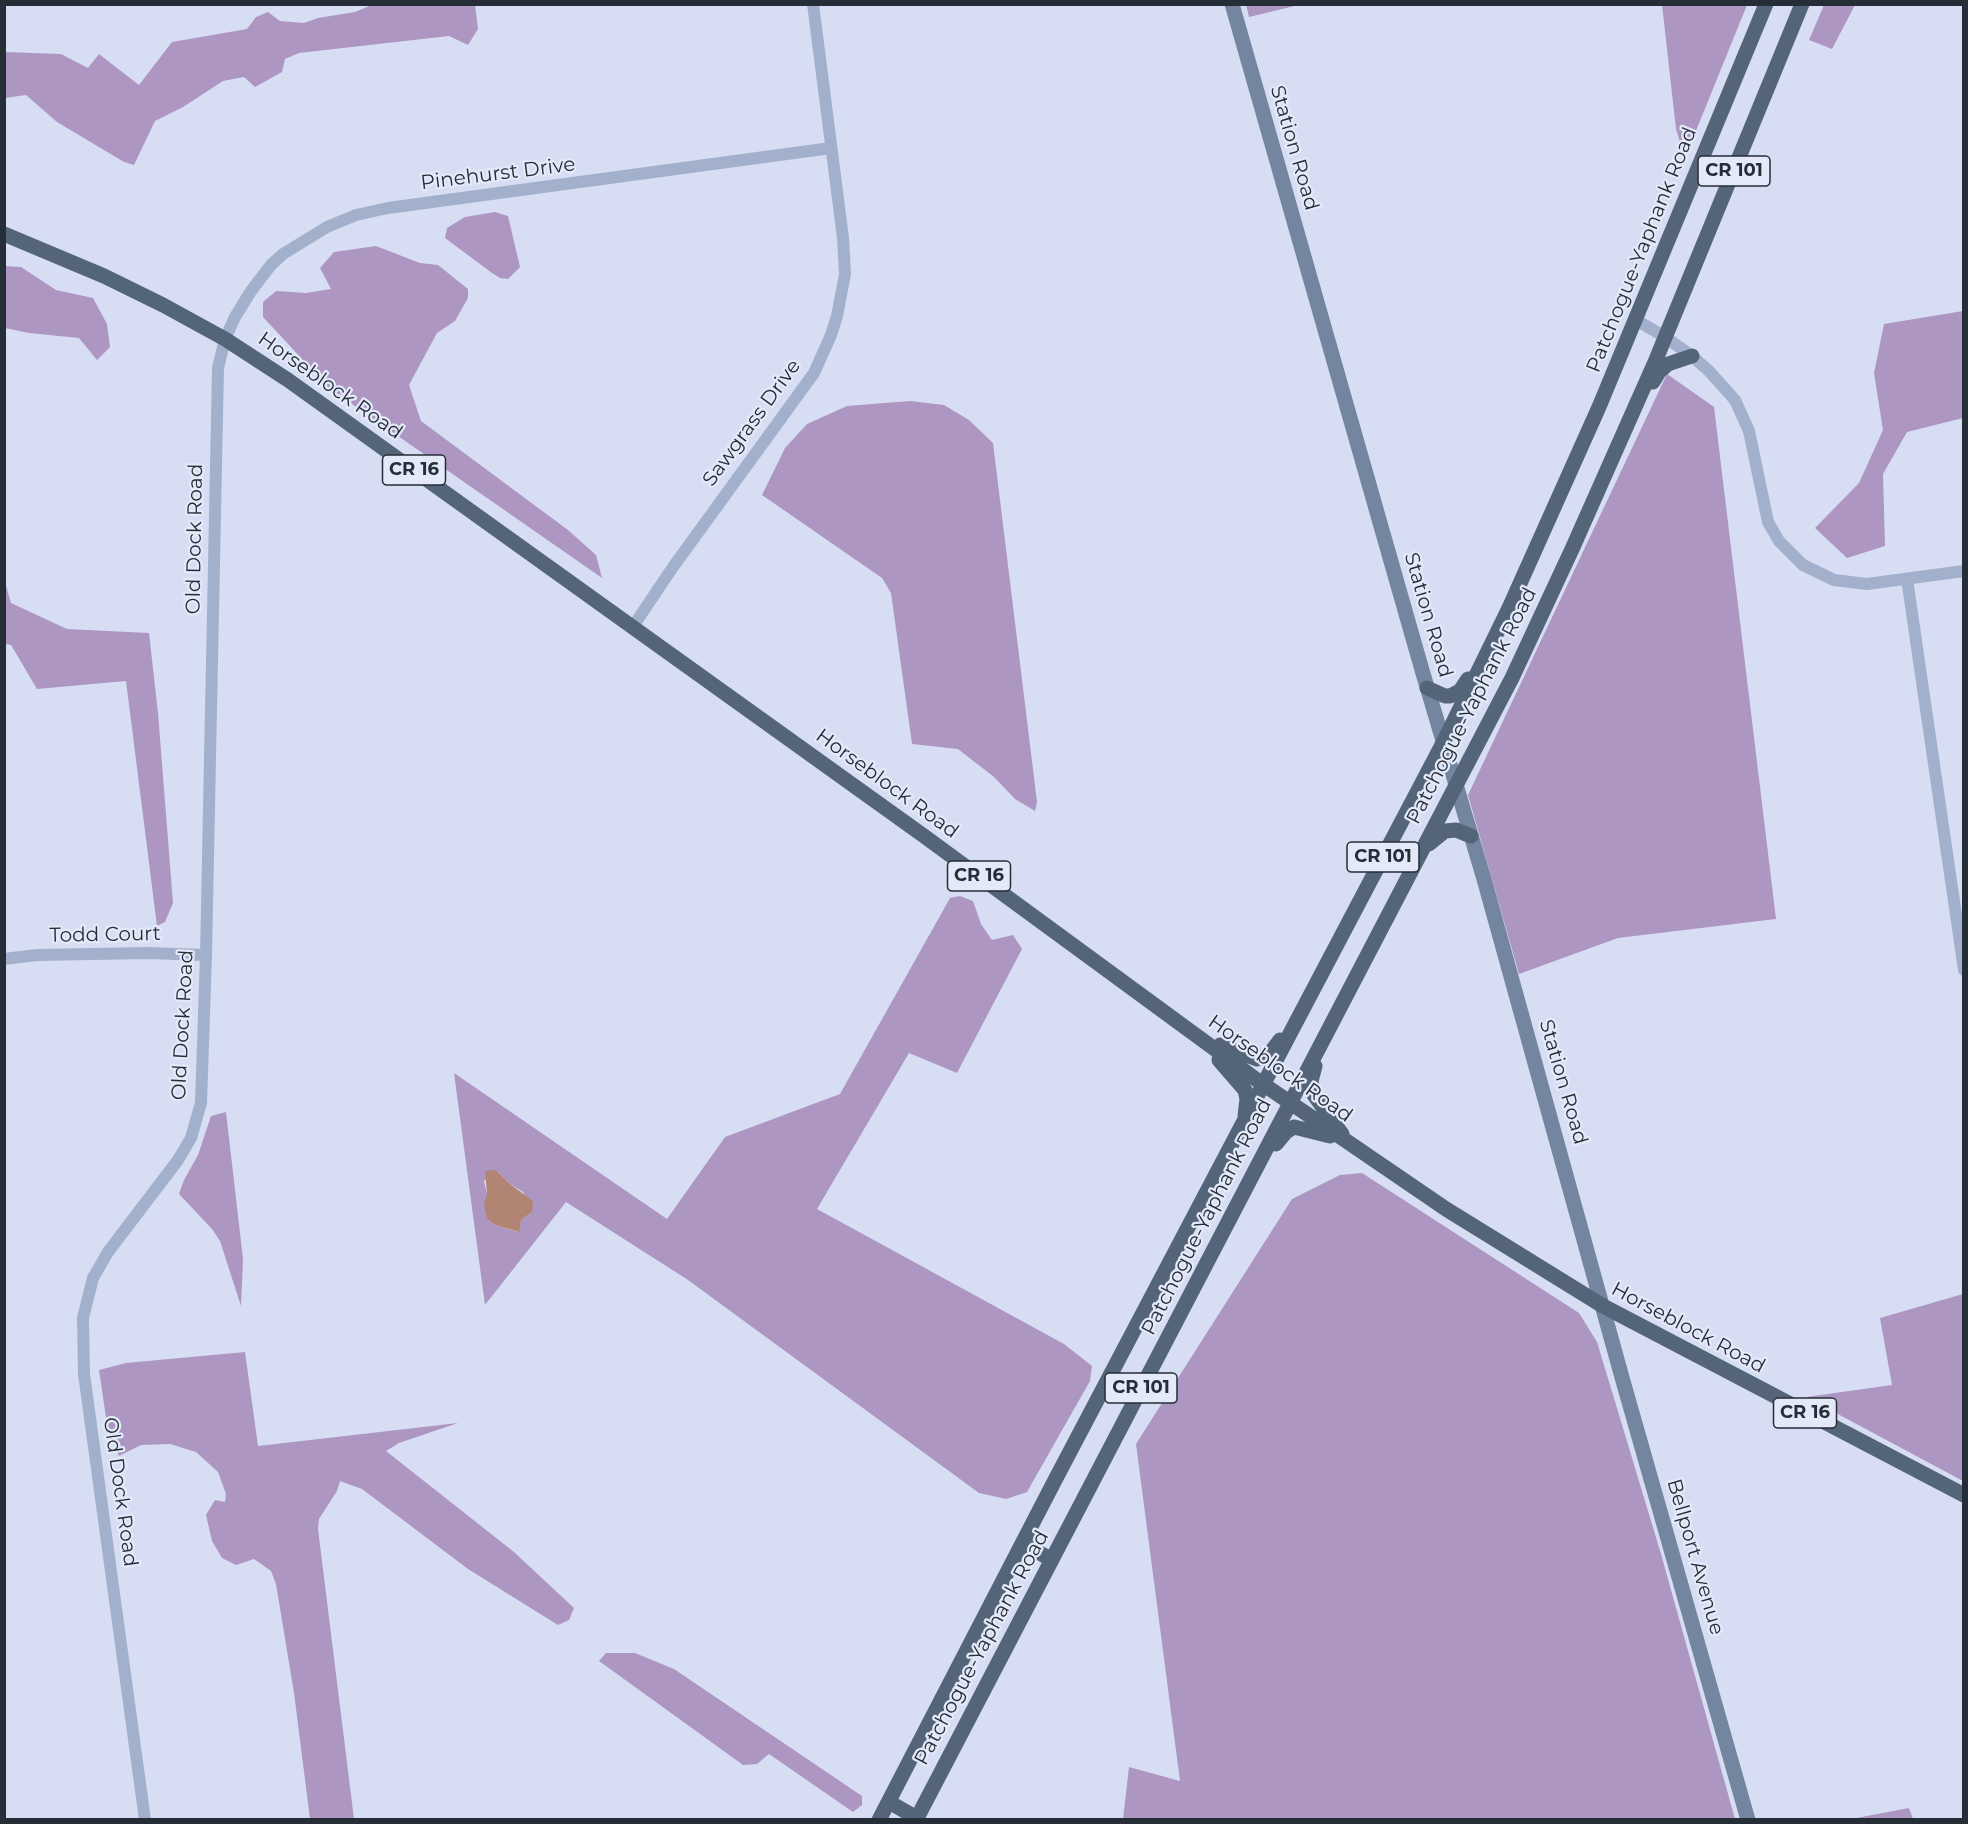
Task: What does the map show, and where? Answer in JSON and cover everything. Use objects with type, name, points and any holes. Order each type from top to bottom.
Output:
[{"type":"main road","name":"Station Road","points":[[1232,4],[1524,1019],[1603,1306]]},
{"type":"main road","name":"Patchogue-Yaphank Road","points":[[879,1820],[1443,743],[1492,644],[1563,491],[1766,4]]},
{"type":"main road","name":"Patchogue-Yaphank Road","points":[[917,1819],[1456,786],[1544,611],[1665,337],[1802,4]]},
{"type":"main road","name":"Horseblock Road","points":[[4,234],[127,287],[225,339],[322,404],[1264,1085],[1446,1209],[1603,1306],[1964,1495]]},
{"type":"main road","points":[[1630,417],[1663,367],[1692,356]]},
{"type":"main road","points":[[1427,688],[1445,696],[1460,691],[1492,644]]},
{"type":"main road","points":[[1422,850],[1445,831],[1456,830],[1471,836]]},
{"type":"main road","points":[[1193,1033],[1251,1059],[1262,1059],[1270,1053],[1302,1011]]},
{"type":"main road","points":[[1193,1033],[1245,1090],[1247,1099],[1244,1122]]},
{"type":"main road","points":[[1320,1048],[1311,1081],[1312,1089],[1346,1142]]},
{"type":"main road","points":[[1254,1173],[1289,1129],[1299,1128],[1346,1142]]},
{"type":"main road","name":"Bellport Avenue","points":[[1603,1306],[1748,1820]]},
{"type":"main road","points":[[1023,1544],[1052,1560]]},
{"type":"main road","points":[[889,1802],[917,1819]]},
{"type":"street","name":"Sawgrass Drive","points":[[632,627],[725,494],[814,373],[837,316],[845,274],[843,238],[813,4]]},
{"type":"street","name":"Pinehurst Drive","points":[[225,339],[242,305],[271,265],[310,236],[356,215],[388,208],[831,148]]},
{"type":"street","points":[[1636,320],[1692,356],[1729,392],[1745,419],[1752,443],[1764,512],[1773,532],[1790,553],[1813,571],[1844,582],[1867,584],[1964,571]]},
{"type":"street","name":"Old Dock Road","points":[[145,1820],[84,1374],[83,1318],[93,1278],[108,1252],[178,1160],[191,1137],[201,1103],[218,368],[225,339]]},
{"type":"street","points":[[1907,579],[1964,970]]},
{"type":"street","name":"Todd Court","points":[[4,959],[48,955],[148,953],[206,955]]},
{"type":"shaded area","points":[[374,4],[475,5],[478,29],[468,45],[449,36],[299,53],[285,59],[282,72],[255,87],[244,77],[223,81],[183,107],[155,121],[134,165],[124,162],[57,122],[26,95],[5,98],[5,52],[61,54],[88,68],[99,54],[139,85],[172,42],[247,29],[256,17],[268,12],[280,21],[304,23],[318,18],[355,12]]},
{"type":"shaded area","points":[[1246,4],[1299,4],[1299,5],[1249,17]]},
{"type":"shaded area","points":[[1662,5],[1747,5],[1689,148],[1681,145],[1676,129]]},
{"type":"shaded area","points":[[1824,5],[1855,5],[1832,49],[1809,40]]},
{"type":"shaded area","points":[[495,212],[508,216],[520,267],[508,279],[500,278],[492,273],[445,238],[447,228],[465,217]]},
{"type":"shaded area","points":[[376,246],[420,263],[438,265],[468,289],[468,298],[455,321],[437,333],[409,385],[421,421],[568,530],[596,555],[602,578],[329,388],[263,317],[263,302],[276,291],[306,293],[331,289],[320,268],[334,252]]},
{"type":"shaded area","points":[[4,266],[21,267],[56,290],[93,298],[107,324],[110,347],[97,360],[79,338],[5,328]]},
{"type":"shaded area","points":[[1963,311],[1963,418],[1907,432],[1883,474],[1885,546],[1847,558],[1815,528],[1859,483],[1883,430],[1874,373],[1884,324]]},
{"type":"shaded area","points":[[1667,374],[1714,407],[1776,919],[1618,938],[1519,974],[1468,795]]},
{"type":"shaded area","points":[[910,401],[944,405],[969,420],[993,443],[1037,802],[1035,811],[1015,799],[994,777],[958,749],[912,744],[891,593],[882,578],[762,495],[785,448],[807,424],[847,406]]},
{"type":"shaded area","points":[[5,582],[11,603],[67,629],[149,633],[158,713],[173,903],[165,922],[157,926],[126,681],[37,689],[11,645],[5,644]]},
{"type":"shaded area","points":[[960,896],[973,901],[981,924],[992,940],[1013,935],[1022,949],[957,1073],[909,1053],[817,1209],[1064,1344],[1092,1366],[1090,1381],[1027,1492],[1006,1499],[979,1493],[688,1280],[566,1202],[485,1305],[454,1073],[667,1219],[725,1137],[840,1094],[950,898]],"holes":[[[496,1170],[510,1184],[523,1192],[532,1212],[521,1220],[518,1232],[495,1225],[488,1220],[486,1211],[487,1194],[484,1181]]]},
{"type":"shaded area","points":[[226,1112],[243,1259],[241,1306],[220,1241],[212,1229],[179,1194],[198,1155],[211,1116]]},
{"type":"shaded area","points":[[496,1170],[533,1201],[532,1212],[521,1220],[519,1232],[495,1225],[487,1219],[484,1204],[487,1194],[485,1171]]},
{"type":"shaded area","points":[[1362,1173],[1579,1313],[1597,1342],[1661,1554],[1735,1819],[1123,1819],[1129,1767],[1180,1781],[1136,1444],[1292,1199],[1340,1175]]},
{"type":"shaded area","points":[[1963,1294],[1963,1481],[1806,1397],[1892,1385],[1880,1318]]},
{"type":"shaded area","points":[[245,1352],[258,1446],[458,1423],[399,1443],[386,1451],[514,1552],[574,1608],[569,1620],[558,1625],[468,1569],[362,1489],[340,1481],[337,1491],[319,1519],[318,1529],[354,1819],[310,1819],[294,1693],[276,1584],[271,1571],[254,1559],[236,1565],[222,1558],[212,1541],[206,1515],[215,1500],[225,1502],[226,1494],[218,1472],[196,1452],[170,1444],[141,1445],[119,1456],[108,1431],[99,1370],[126,1363]]},
{"type":"shaded area","points":[[606,1653],[635,1653],[674,1669],[862,1796],[862,1805],[853,1812],[769,1754],[757,1764],[743,1765],[599,1661]]},
{"type":"shaded area","points":[[1909,1808],[1913,1819],[1851,1819]]}]
